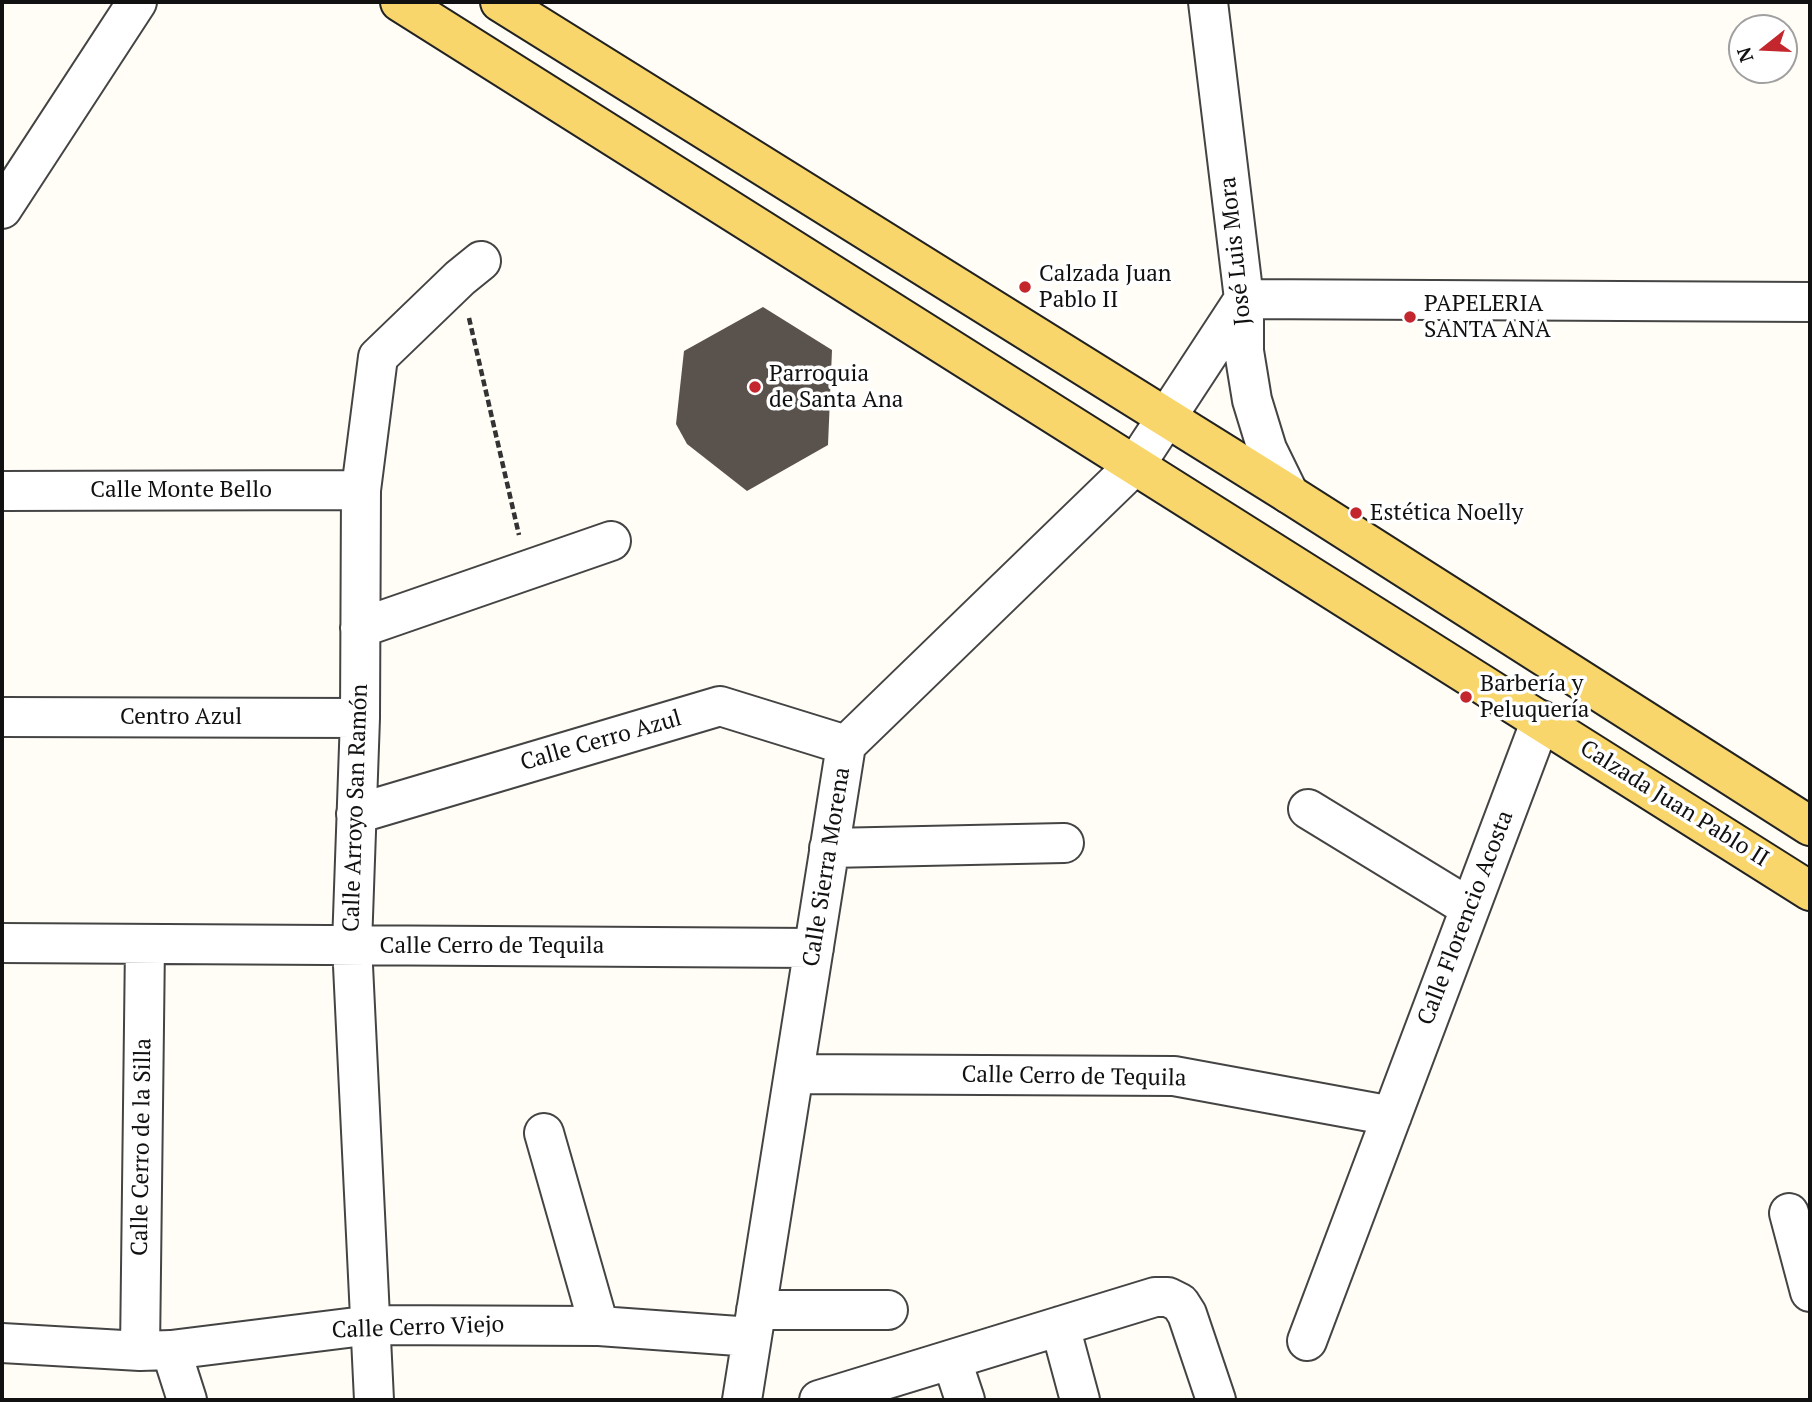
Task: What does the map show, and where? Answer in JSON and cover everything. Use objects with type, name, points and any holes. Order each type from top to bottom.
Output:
[{"type":"main road","name":"Calzada Juan Pablo II","points":[[400,2],[1810,891]]},
{"type":"main road","points":[[500,2],[1289,494],[1810,826]]},
{"type":"main road","points":[[663,167],[712,135]]},
{"type":"street","points":[[2,209],[137,2]]},
{"type":"street","name":"José Luis Mora","points":[[1208,2],[1244,299],[1244,351],[1252,400],[1267,449],[1289,494]]},
{"type":"street","name":"Calle Arroyo San Ramón","points":[[374,1400],[352,945],[360,718],[361,490],[378,357],[471,269]]},
{"type":"street","points":[[1244,299],[1810,302]]},
{"type":"street","name":"Calle Sierra Morena","points":[[742,1400],[846,745],[1136,464],[1244,299]]},
{"type":"street","name":"Calle Monte Bello","points":[[2,491],[361,490]]},
{"type":"street","points":[[360,628],[611,541]]},
{"type":"street","name":"Calle Cerro Azul","points":[[356,814],[720,706],[846,745]]},
{"type":"street","name":"Centro Azul","points":[[2,716],[360,718]]},
{"type":"street","name":"Calle Florencio Acosta","points":[[1307,1341],[1541,720]]},
{"type":"street","points":[[1308,810],[1470,908]]},
{"type":"street","points":[[829,848],[1063,842]]},
{"type":"street","name":"Calle Cerro de Tequila","points":[[2,943],[814,948]]},
{"type":"street","name":"Calle Cerro de la Silla","points":[[145,944],[156,1351],[187,1400]]},
{"type":"street","name":"Calle Cerro de Tequila","points":[[794,1073],[1174,1076],[1392,1116]]},
{"type":"street","points":[[544,1133],[599,1326]]},
{"type":"street","points":[[1789,1213],[1810,1292]]},
{"type":"street","points":[[819,1400],[867,1393],[952,1361],[1060,1326],[1155,1297],[1168,1297],[1180,1303],[1188,1314],[1216,1400]]},
{"type":"street","name":"Calle Cerro Viejo","points":[[2,1343],[156,1351],[372,1325],[599,1326],[754,1323],[888,1310]]},
{"type":"street","points":[[1060,1326],[1080,1400]]},
{"type":"street","points":[[952,1361],[965,1400]]},
{"type":"path","points":[[471,269],[527,570]]},
{"type":"building","name":"Parroquia de Santa Ana","points":[[763,307],[832,350],[828,445],[747,491],[687,444],[676,424],[684,351]]},
{"type":"place","name":"Calzada Juan Pablo II","points":[[1025,287]]},
{"type":"place","name":"PAPELERIA SANTA ANA","points":[[1410,317]]},
{"type":"place","name":"Parroquia de Santa Ana","points":[[755,387]]},
{"type":"place","name":"Estética Noelly","points":[[1356,513]]},
{"type":"place","name":"Barbería y Peluquería","points":[[1466,697]]}]
